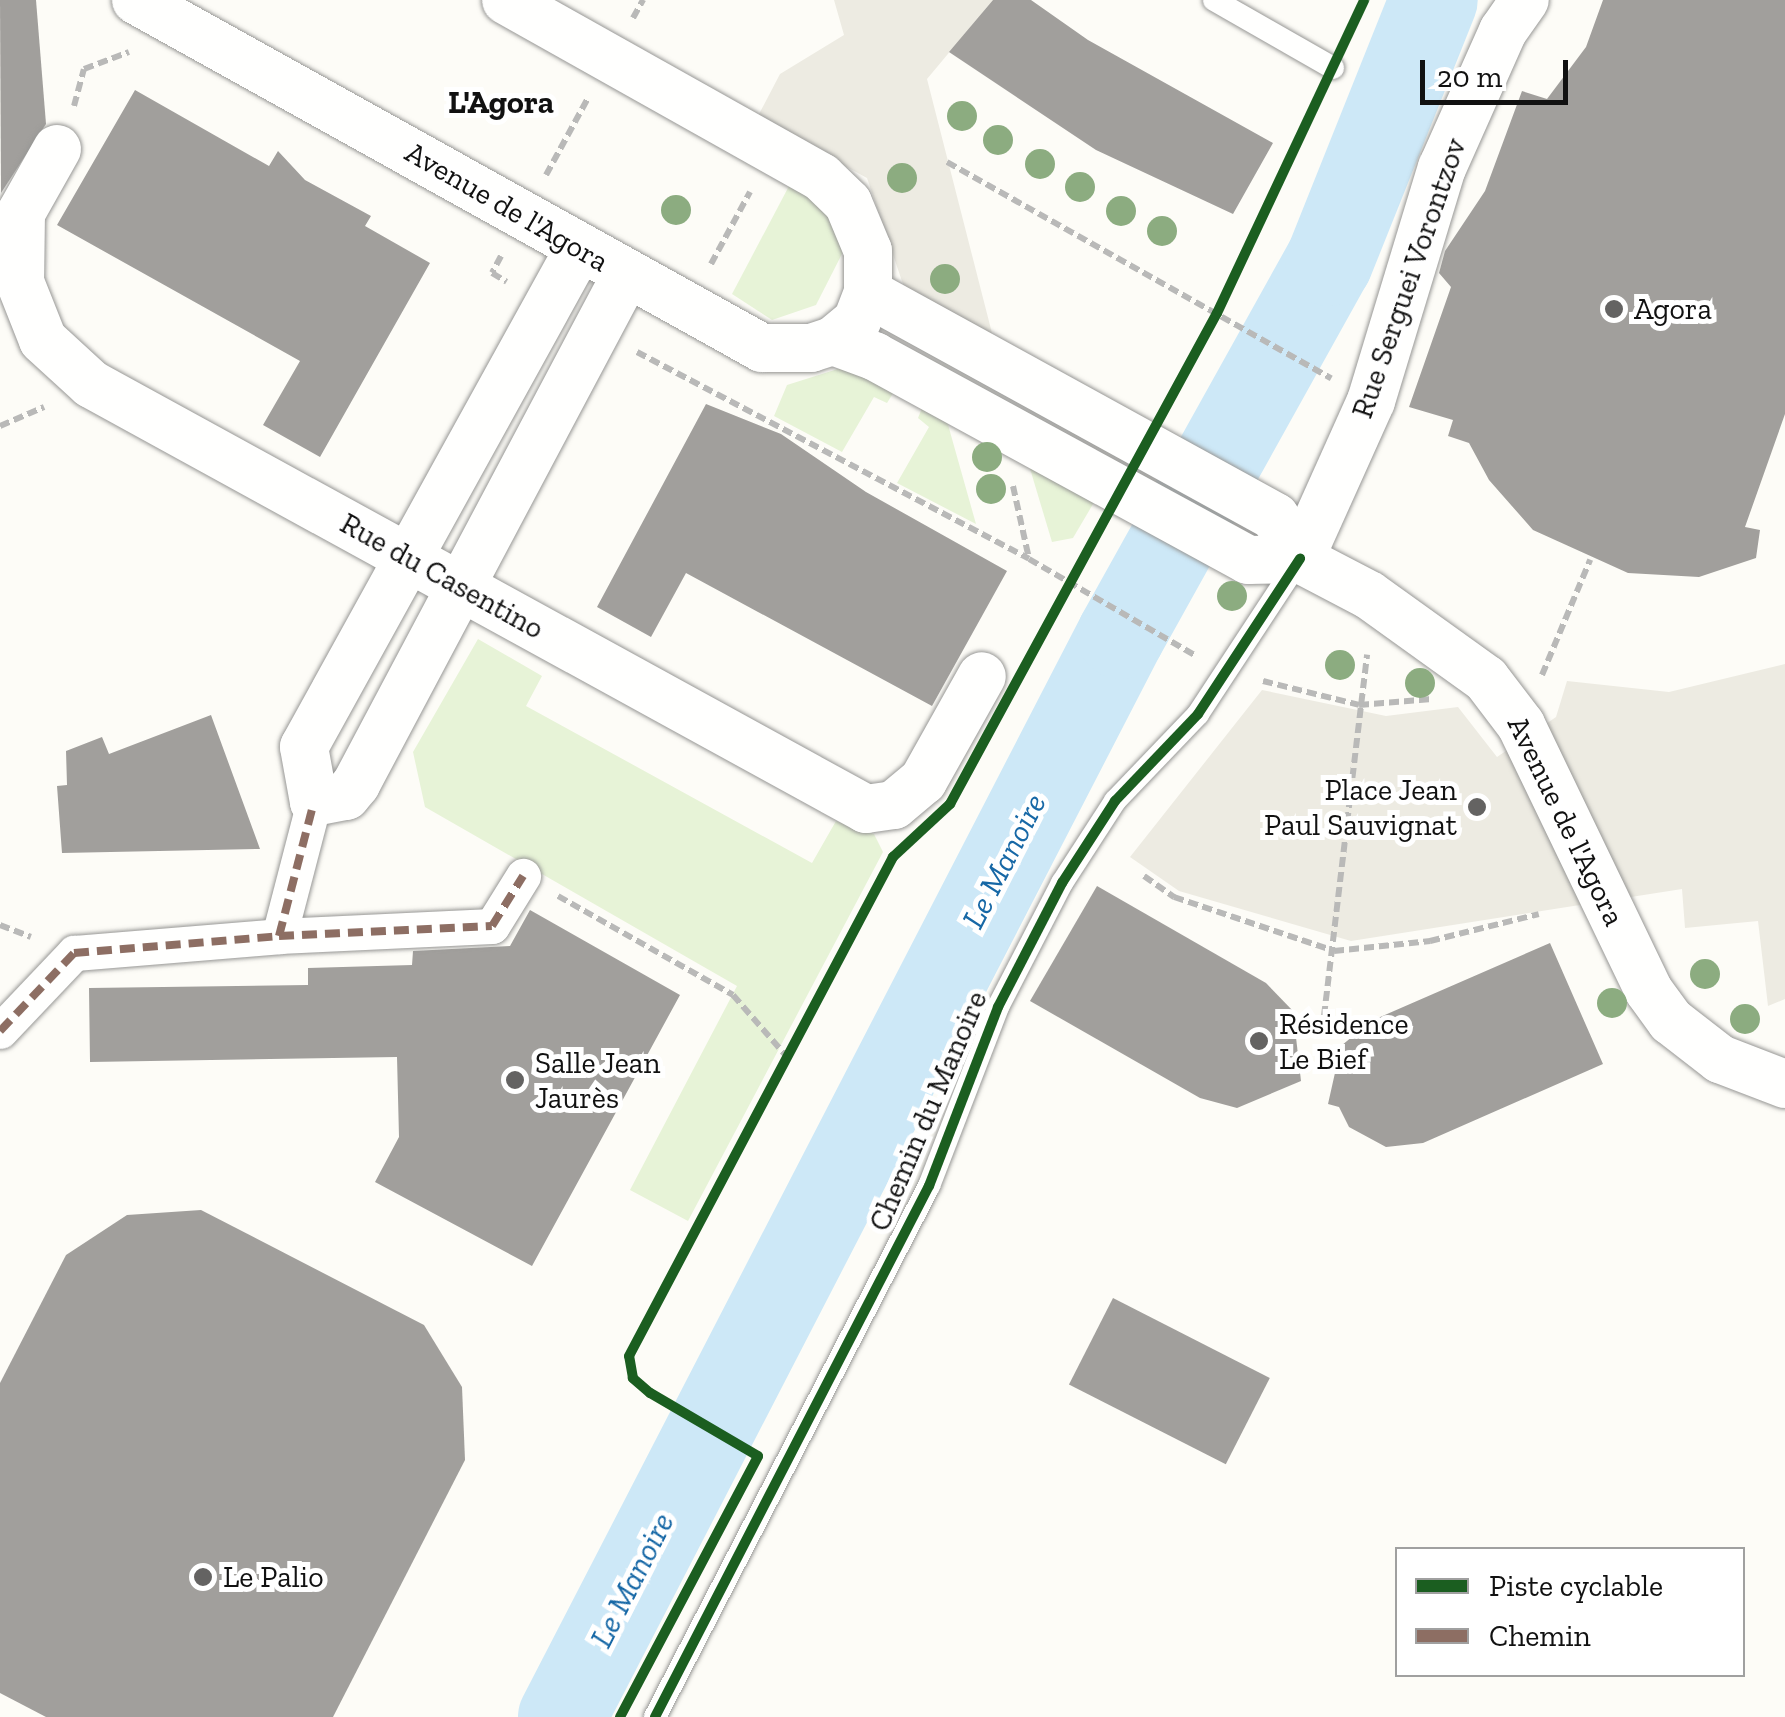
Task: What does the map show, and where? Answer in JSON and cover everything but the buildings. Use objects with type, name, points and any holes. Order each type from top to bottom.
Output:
[{"type":"street","points":[[506,0],[821,176],[848,203],[868,251],[868,293],[857,321],[833,341]]},
{"type":"street","name":"Rue Serguei Vorontzov","points":[[1300,559],[1372,401],[1442,168],[1503,31],[1524,0]]},
{"type":"street","name":"Avenue de l'Agora","points":[[149,7],[762,348],[784,352],[833,341]]},
{"type":"street","name":"Rue du Casentino","points":[[57,149],[21,213],[17,247],[28,311],[44,340],[91,384],[866,809],[894,805],[923,781],[982,676]]},
{"type":"street","points":[[279,936],[314,802],[304,747],[580,247]]},
{"type":"street","points":[[314,802],[346,796],[356,784],[626,275]]},
{"type":"street","name":"Avenue de l'Agora","points":[[868,293],[1275,518],[1300,559],[1369,595],[1486,679],[1521,725],[1649,991],[1696,1044],[1785,1084]]},
{"type":"street","points":[[833,341],[874,356],[1248,560],[1300,559]]},
{"type":"street","points":[[0,1031],[74,953],[279,936],[492,926],[523,876]]},
{"type":"lane","points":[[1214,0],[1334,68]]},
{"type":"lane","name":"Chemin du Manoire","points":[[655,1717],[929,1186],[998,1007],[1062,883],[1115,802],[1198,714],[1300,559]]},
{"type":"path","points":[[57,149],[84,69],[141,50],[149,7]]},
{"type":"path","points":[[948,162],[1312,368]]},
{"type":"path","points":[[707,270],[754,184]]},
{"type":"path","points":[[1208,330],[1226,296]]},
{"type":"path","points":[[596,330],[1168,637]]},
{"type":"path","points":[[1008,465],[1029,559]]},
{"type":"path","points":[[1534,695],[1590,560]]},
{"type":"path","points":[[1061,600],[1078,568]]},
{"type":"path","points":[[1324,1016],[1369,644]]},
{"type":"path","points":[[1224,674],[1359,704],[1413,705],[1443,696]]},
{"type":"path","points":[[523,876],[732,995],[787,1057]]},
{"type":"path","points":[[1144,876],[1174,898],[1334,951],[1430,941],[1539,914]]},
{"type":"path","points":[[778,1075],[796,1040]]},
{"type":"green space","points":[[789,186],[827,204],[844,250],[816,305],[772,320],[732,294]]},
{"type":"green space","points":[[844,367],[897,387],[887,403],[874,397],[842,452],[774,416],[787,385]]},
{"type":"green space","points":[[924,403],[945,414],[976,524],[897,483],[929,427],[918,418]]},
{"type":"green space","points":[[1028,462],[1096,499],[1073,538],[1052,542]]},
{"type":"green space","points":[[478,639],[542,676],[526,706],[812,863],[836,821],[874,834],[883,852],[688,1221],[630,1190],[737,986],[425,807],[413,752]]},
{"type":"shaded area","points":[[834,0],[993,0],[927,79],[994,341],[906,293],[867,178],[757,118],[780,74],[844,35]]},
{"type":"shaded area","name":"Place Jean Paul Sauvignat","points":[[1785,664],[1785,999],[1768,1006],[1758,921],[1685,928],[1682,889],[1351,941],[1179,891],[1130,857],[1262,690],[1386,716],[1458,707],[1497,757],[1556,717],[1567,681],[1669,692]]},
{"type":"waterway","name":"Le Manoire","points":[[562,1717],[1121,635],[1329,262],[1434,0]]},
{"type":"marked path","points":[[0,1031],[74,953],[279,936],[314,802]]},
{"type":"marked path","points":[[279,936],[492,926],[523,876]]},
{"type":"cycle path","points":[[620,1717],[758,1456],[650,1393],[633,1378],[629,1356],[893,857],[950,804],[1217,313],[1364,0]]},
{"type":"cycle path","points":[[655,1717],[929,1186],[998,1007],[1062,883],[1115,801],[1198,714],[1300,559]]},
{"type":"place","name":"Agora","points":[[1614,309]]},
{"type":"place","name":"Place Jean Paul Sauvignat","points":[[1477,807]]},
{"type":"place","name":"Résidence Le Bief","points":[[1259,1041]]},
{"type":"place","name":"Salle Jean Jaurès","points":[[515,1080]]},
{"type":"place","name":"Le Palio","points":[[203,1577]]},
{"type":"district","name":"L'Agora","points":[[501,102]]}]
